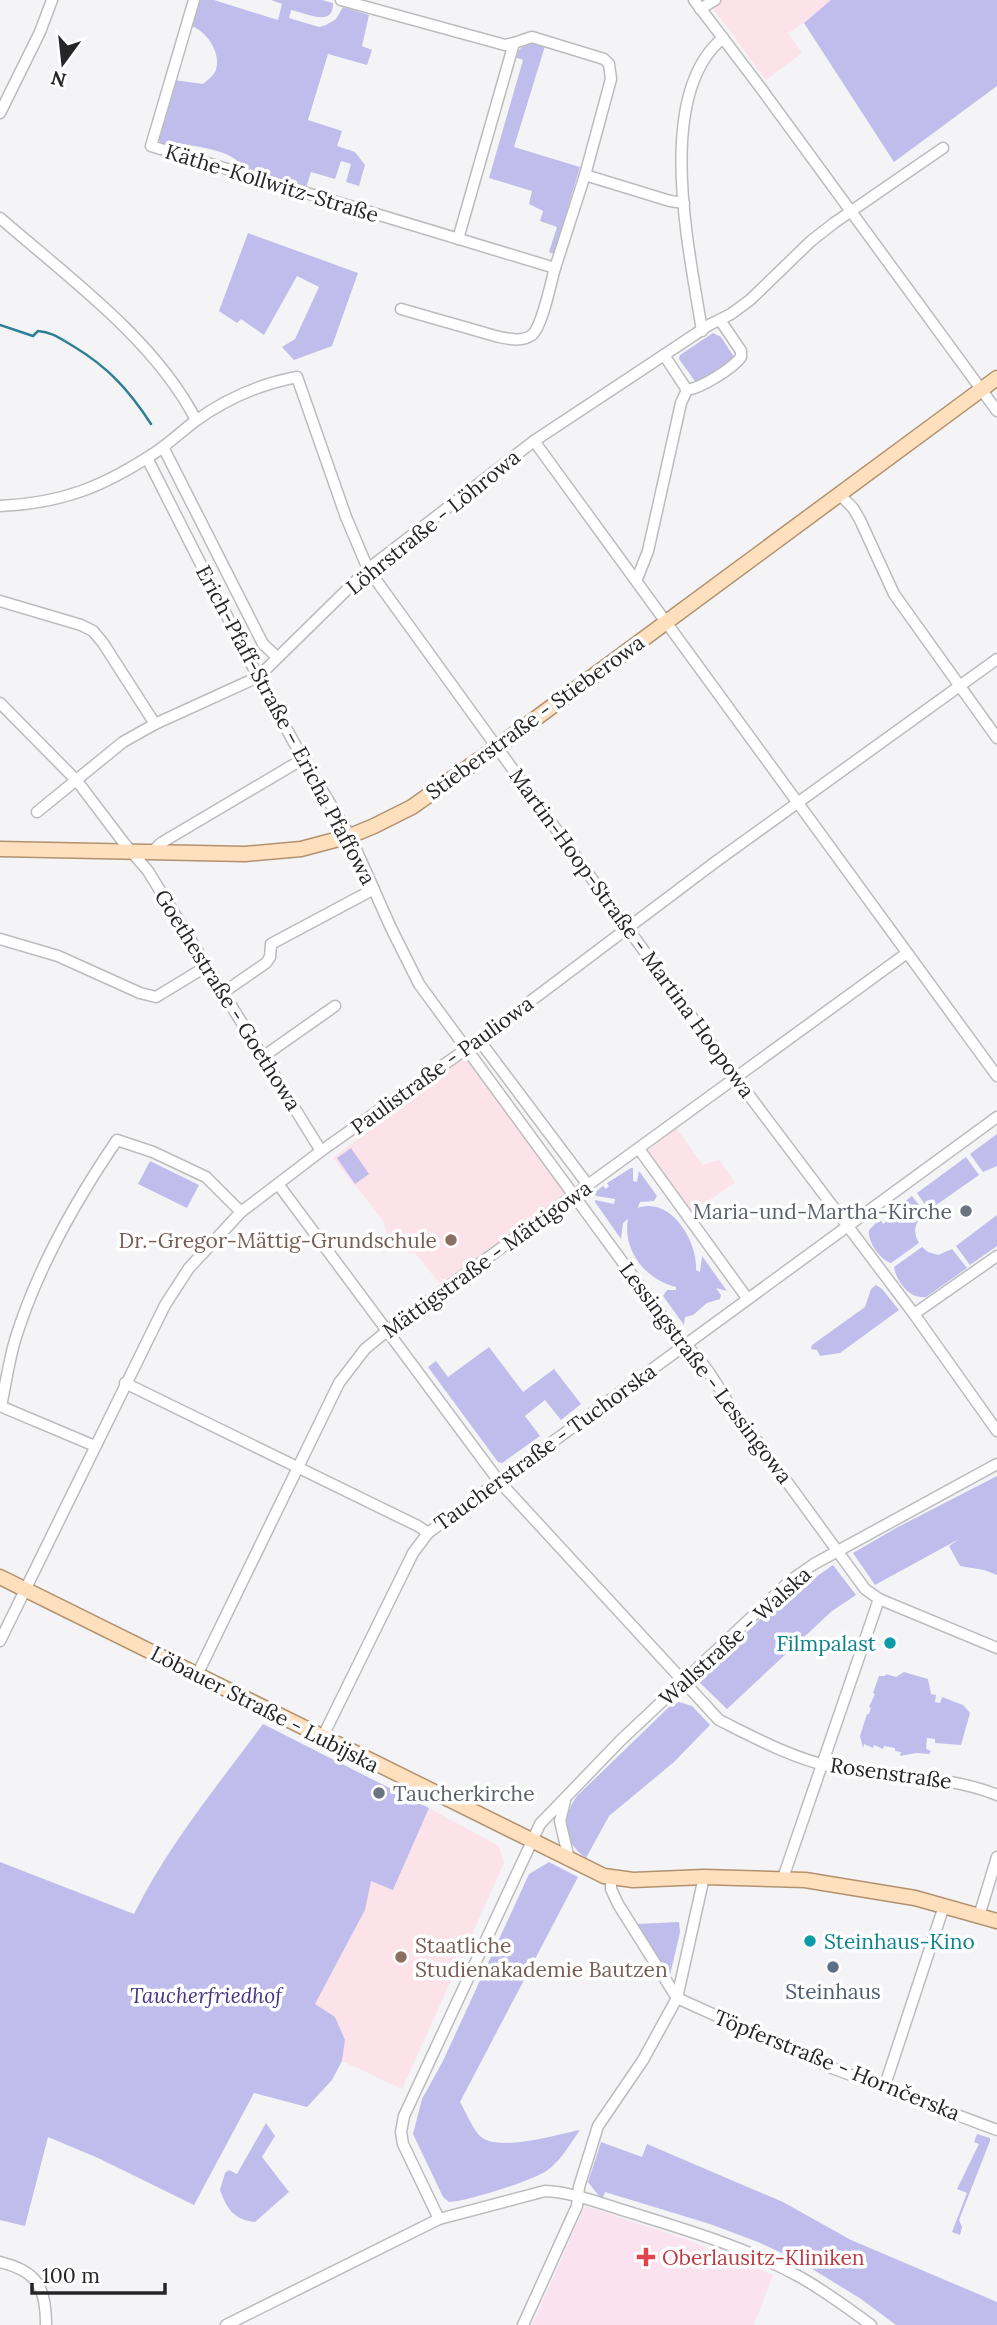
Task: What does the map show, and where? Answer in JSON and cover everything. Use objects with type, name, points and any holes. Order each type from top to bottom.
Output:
[{"type":"main road","name":"Stieberstraße - Stieberowa","points":[[0,849],[257,853],[301,849],[350,836],[412,807],[997,378]]},
{"type":"main road","name":"Löbauer Straße - Lubijska","points":[[0,1577],[531,1841],[611,1878]]},
{"type":"main road","points":[[611,1878],[783,1878],[869,1889],[997,1921]]},
{"type":"street","points":[[0,113],[40,32],[52,0]]},
{"type":"street","name":"Käthe-Kollwitz-Straße","points":[[194,0],[151,146],[555,268]]},
{"type":"street","points":[[341,0],[505,46],[532,37],[604,59],[609,64],[611,79],[585,175],[533,335],[515,340],[499,337],[401,309]]},
{"type":"street","points":[[715,0],[697,4],[997,411]]},
{"type":"street","points":[[702,331],[684,203],[681,145],[686,108],[694,78],[710,50],[723,38]]},
{"type":"street","points":[[458,239],[514,43]]},
{"type":"street","name":"Löhrstraße - Löhrowa","points":[[37,812],[123,742],[155,724],[258,677],[368,569],[534,441],[750,300],[811,241],[943,148]]},
{"type":"street","points":[[585,175],[684,203]]},
{"type":"street","points":[[0,218],[128,332],[186,399],[196,421],[147,458],[77,494],[33,504],[0,506]]},
{"type":"street","points":[[637,579],[648,551],[681,403],[687,390],[711,379],[741,357],[741,351],[720,320]]},
{"type":"street","points":[[664,355],[687,390]]},
{"type":"street","name":"Martin-Hoop-Straße - Martina Hoopowa","points":[[196,421],[256,387],[297,377],[346,517],[368,569],[736,1078],[849,1226],[997,1431]]},
{"type":"street","points":[[534,441],[997,1076]]},
{"type":"street","name":"Erich-Pfaff-Straße – Ericha Pfaffowa","points":[[163,447],[263,644],[277,657]]},
{"type":"street","name":"Erich-Pfaff-Straße – Ericha Pfaffowa","points":[[147,458],[258,677],[303,759],[350,836],[419,984],[574,1195]]},
{"type":"street","points":[[840,495],[860,520],[894,594],[997,738]]},
{"type":"street","points":[[0,601],[93,631],[155,724]]},
{"type":"street","name":"Paulistraße - Pauliowa","points":[[0,1641],[165,1305],[189,1268],[241,1212],[321,1151],[467,1049],[714,863],[997,660]]},
{"type":"street","name":"Goethestraße - Goethowa","points":[[0,703],[77,781],[148,871],[321,1151]]},
{"type":"street","points":[[152,852],[161,843],[303,759]]},
{"type":"street","points":[[224,992],[266,963],[270,957],[271,944],[374,889]]},
{"type":"street","points":[[0,939],[58,956],[140,993],[156,997],[207,966]]},
{"type":"street","name":"Mättigstraße - Mättigowa","points":[[197,1675],[346,1372],[365,1349],[907,953]]},
{"type":"street","points":[[264,1056],[335,1006]]},
{"type":"street","points":[[479,1040],[588,1185]]},
{"type":"street","name":"Taucherstraße - Tuchorska","points":[[322,1738],[413,1553],[428,1533],[997,1117]]},
{"type":"street","points":[[95,1446],[1,1406],[15,1339],[30,1297],[87,1187],[117,1139],[153,1152],[206,1177],[241,1212]]},
{"type":"street","points":[[639,1149],[747,1298]]},
{"type":"street","name":"Rosenstraße","points":[[278,1184],[498,1480],[719,1720],[750,1736],[823,1764],[960,1783],[997,1795]]},
{"type":"street","name":"Lessingstraße - Lessingowa","points":[[574,1195],[676,1335],[717,1384],[726,1402],[865,1589],[879,1599]]},
{"type":"street","points":[[914,1314],[997,1256]]},
{"type":"street","points":[[125,1383],[428,1533]]},
{"type":"street","name":"Wallstraße - Walska","points":[[439,2219],[402,2144],[404,2116],[540,1824],[683,1681],[791,1580],[838,1551],[997,1464]]},
{"type":"street","points":[[783,1878],[879,1599],[997,1648]]},
{"type":"street","points":[[567,1795],[560,1821],[569,1859]]},
{"type":"street","points":[[979,1916],[997,1857]]},
{"type":"street","points":[[523,2325],[577,2206],[598,2126],[643,2060],[677,1998],[699,1877]]},
{"type":"street","points":[[611,1878],[611,1889],[618,1905],[677,1998]]},
{"type":"street","points":[[884,2088],[944,1906]]},
{"type":"street","name":"Töpferstraße - Hornčerska","points":[[677,1998],[799,2053],[997,2130]]},
{"type":"street","points":[[235,2323],[439,2219],[545,2191],[578,2197],[703,2235],[752,2253],[802,2278],[871,2325]]},
{"type":"street","points":[[0,2262],[22,2268],[41,2290],[46,2299],[46,2325]]},
{"type":"shaded area","points":[[721,0],[831,0],[788,33],[802,53],[766,80],[711,6]]},
{"type":"shaded area","points":[[461,1060],[471,1063],[565,1193],[441,1285],[415,1253],[398,1250],[387,1235],[383,1220],[333,1158]]},
{"type":"shaded area","points":[[676,1128],[703,1165],[719,1160],[735,1183],[691,1212],[647,1151]]},
{"type":"shaded area","name":"Staatliche Studienakademie Bautzen","points":[[429,1808],[499,1846],[504,1863],[402,2089],[342,2061],[345,2040],[315,2004],[365,1910],[371,1881],[394,1889]]},
{"type":"shaded area","name":"Oberlausitz-Kliniken","points":[[585,2206],[688,2240],[773,2275],[754,2325],[532,2325]]},
{"type":"green space","points":[[198,0],[214,0],[278,20],[282,4],[271,0],[322,0],[333,3],[332,11],[324,17],[291,10],[289,18],[319,27],[336,19],[343,7],[369,15],[362,46],[372,50],[367,65],[328,54],[308,120],[342,131],[337,146],[355,152],[365,165],[359,186],[346,182],[351,164],[341,161],[335,179],[311,172],[306,188],[244,169],[232,157],[215,150],[179,143],[172,148],[157,139],[174,80],[203,84],[215,72],[217,58],[212,44],[203,33],[191,26]]},
{"type":"green space","points":[[831,0],[997,0],[997,86],[894,162],[804,23]]},
{"type":"green space","points":[[535,43],[545,46],[514,147],[580,167],[554,254],[549,252],[557,227],[540,221],[543,211],[529,204],[532,191],[489,178],[523,60],[515,57],[522,47]]},
{"type":"green space","points":[[248,233],[358,273],[332,346],[294,360],[282,347],[295,339],[319,287],[297,276],[264,335],[241,319],[237,323],[219,311]]},
{"type":"green space","points":[[713,333],[721,337],[734,357],[697,384],[679,359],[680,355]]},
{"type":"green space","points":[[997,1134],[997,1166],[983,1172],[970,1154]]},
{"type":"green space","points":[[351,1148],[369,1174],[355,1184],[337,1158]]},
{"type":"green space","points":[[966,1157],[979,1175],[929,1210],[917,1193]]},
{"type":"green space","points":[[150,1161],[199,1185],[187,1208],[138,1184]]},
{"type":"green space","points":[[631,1168],[633,1181],[637,1182],[639,1171],[657,1196],[654,1201],[640,1202],[638,1208],[650,1206],[671,1215],[687,1235],[696,1270],[700,1272],[702,1256],[727,1291],[716,1288],[721,1295],[720,1299],[707,1303],[693,1315],[685,1317],[684,1325],[663,1296],[667,1290],[676,1290],[676,1287],[655,1278],[638,1262],[629,1242],[628,1219],[623,1223],[621,1239],[595,1202],[614,1204],[615,1199],[596,1196],[594,1193],[603,1186],[606,1189],[609,1186],[607,1183]]},
{"type":"green space","points":[[912,1196],[925,1213],[916,1227],[919,1243],[891,1263],[875,1250],[869,1230],[880,1219],[883,1224],[894,1216],[891,1212]]},
{"type":"green space","points":[[997,1215],[997,1246],[970,1265],[956,1246]]},
{"type":"green space","points":[[922,1247],[938,1255],[952,1249],[967,1268],[926,1297],[914,1295],[904,1288],[894,1267]]},
{"type":"green space","points":[[876,1285],[899,1310],[840,1353],[820,1356],[817,1350],[811,1349],[812,1345],[865,1307],[871,1289]]},
{"type":"green space","points":[[489,1347],[523,1392],[554,1369],[581,1404],[561,1420],[545,1400],[525,1416],[540,1436],[502,1463],[498,1462],[428,1367],[436,1361],[448,1377]]},
{"type":"green space","points":[[997,1476],[997,1575],[960,1566],[949,1546],[959,1539],[875,1585],[853,1553]]},
{"type":"green space","points":[[833,1565],[856,1595],[832,1611],[727,1709],[698,1681],[769,1610]]},
{"type":"green space","points":[[904,1672],[928,1679],[931,1694],[936,1695],[935,1702],[940,1703],[942,1697],[963,1705],[970,1713],[961,1745],[935,1743],[935,1739],[927,1738],[926,1749],[931,1751],[929,1754],[900,1756],[901,1752],[895,1751],[895,1748],[884,1746],[883,1749],[874,1745],[873,1748],[864,1744],[863,1748],[860,1736],[879,1676],[886,1674],[896,1677]]},
{"type":"green space","points":[[679,1702],[692,1706],[710,1725],[674,1762],[609,1816],[586,1858],[578,1852],[569,1837],[567,1821],[572,1804],[577,1796],[669,1707]]},
{"type":"green space","name":"Taucherfriedhof","points":[[263,1724],[429,1808],[393,1890],[371,1881],[365,1910],[315,2004],[335,2017],[345,2040],[342,2061],[332,2080],[307,2107],[254,2093],[194,2205],[48,2137],[25,2226],[0,2220],[0,1862],[134,1914],[178,1840]]},
{"type":"green space","points":[[549,1862],[578,1877],[460,2102],[477,2133],[489,2141],[514,2143],[580,2130],[558,2161],[542,2174],[500,2190],[449,2202],[443,2197],[413,2134],[422,2099],[443,2061],[529,1874]]},
{"type":"green space","points":[[679,1922],[680,1932],[670,1975],[637,1924]]},
{"type":"green space","points":[[266,2123],[275,2136],[262,2157],[289,2192],[255,2222],[248,2221],[232,2212],[220,2190],[225,2173],[229,2170],[237,2174]]},
{"type":"green space","points":[[977,2134],[990,2138],[990,2141],[959,2220],[962,2227],[960,2235],[952,2232],[967,2193],[957,2189],[979,2144],[974,2142]]},
{"type":"green space","points":[[601,2142],[642,2157],[647,2144],[783,2202],[851,2240],[997,2302],[997,2325],[896,2325],[861,2299],[801,2262],[758,2242],[710,2224],[605,2192],[602,2200],[588,2182]]},
{"type":"waterway","points":[[0,325],[33,336],[38,331],[48,333],[85,354],[117,380],[151,424]]},
{"type":"place","name":"Maria-und-Martha-Kirche","points":[[966,1211]]},
{"type":"place","name":"Dr.-Gregor-Mättig-Grundschule","points":[[451,1240]]},
{"type":"place","name":"Filmpalast","points":[[890,1643]]},
{"type":"place","name":"Taucherkirche","points":[[379,1793]]},
{"type":"place","name":"Steinhaus-Kino","points":[[810,1941]]},
{"type":"place","name":"Staatliche Studienakademie Bautzen","points":[[401,1957]]},
{"type":"place","name":"Steinhaus","points":[[833,1967]]},
{"type":"place","name":"Oberlausitz-Kliniken","points":[[646,2257]]}]
